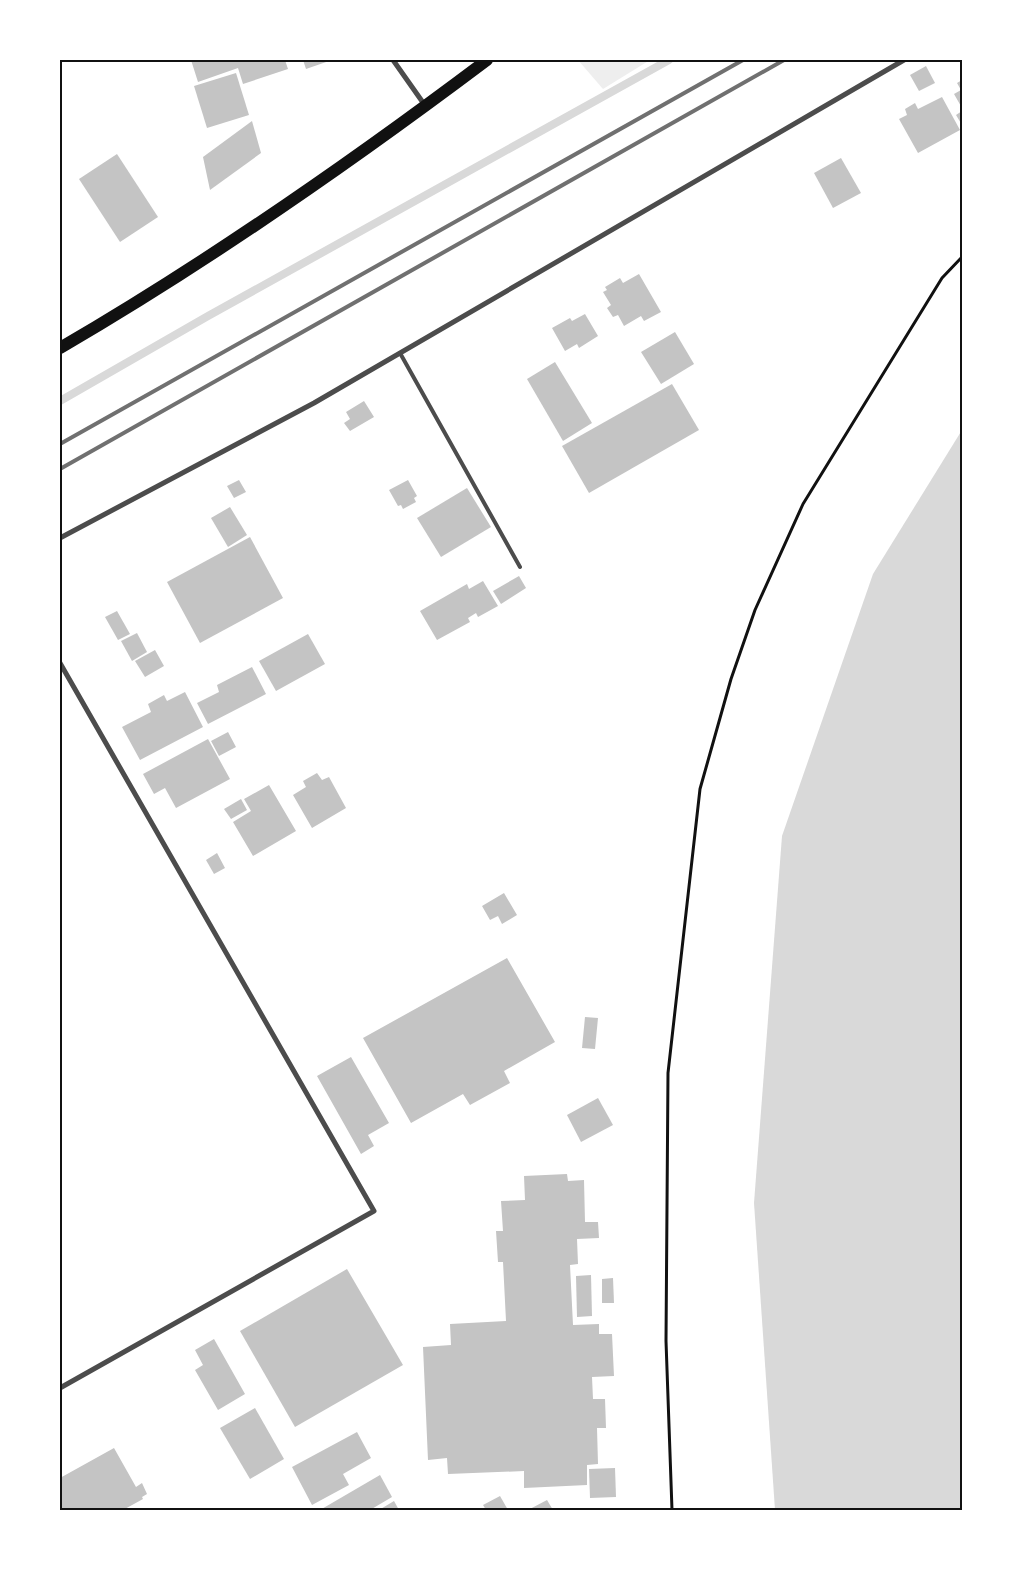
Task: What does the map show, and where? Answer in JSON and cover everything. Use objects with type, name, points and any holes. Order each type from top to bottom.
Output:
[{"type":"main road","points":[[60,348],[138,303],[280,209],[426,106],[487,60]]},
{"type":"street","points":[[393,60],[426,106]]},
{"type":"street","points":[[60,538],[314,403],[904,60]]},
{"type":"street","points":[[60,663],[374,1211],[60,1388]]},
{"type":"lane","points":[[400,352],[520,567]]},
{"type":"path","points":[[672,1510],[666,1341],[668,1074],[700,789],[731,679],[755,610],[802,504],[942,278],[962,257]]},
{"type":"shaded area","points":[[578,60],[650,60],[603,89]]},
{"type":"shaded area","points":[[962,430],[962,1510],[775,1510],[754,1203],[782,836],[873,574]]},
{"type":"building","points":[[191,60],[285,60],[288,69],[243,84],[238,68],[198,82]]},
{"type":"building","points":[[303,60],[332,60],[306,69]]},
{"type":"building","points":[[926,66],[935,83],[919,91],[910,75]]},
{"type":"building","points":[[236,73],[249,115],[207,128],[194,86]]},
{"type":"building","points":[[962,80],[962,108],[954,94],[961,90],[957,83]]},
{"type":"building","points":[[942,97],[960,130],[918,153],[899,119],[907,115],[905,109],[915,103],[918,109]]},
{"type":"building","points":[[962,111],[962,125],[956,115]]},
{"type":"building","points":[[252,121],[261,153],[210,190],[203,157]]},
{"type":"building","points":[[117,154],[158,217],[120,242],[79,179]]},
{"type":"building","points":[[841,158],[861,193],[833,208],[814,173]]},
{"type":"building","points":[[639,274],[661,312],[644,321],[641,316],[624,326],[618,315],[613,317],[607,308],[611,305],[603,292],[607,290],[605,287],[620,278],[623,283]]},
{"type":"building","points":[[585,314],[598,336],[579,348],[577,344],[565,351],[552,328],[570,318],[572,321]]},
{"type":"building","points":[[675,332],[694,364],[661,384],[641,352]]},
{"type":"building","points":[[555,362],[592,423],[563,441],[527,379]]},
{"type":"building","points":[[672,384],[699,430],[589,493],[562,446]]},
{"type":"building","points":[[364,401],[374,417],[350,431],[344,423],[350,419],[346,412]]},
{"type":"building","points":[[239,480],[246,492],[234,498],[227,486]]},
{"type":"building","points":[[408,480],[417,496],[414,498],[416,502],[403,509],[401,505],[398,506],[389,490]]},
{"type":"building","points":[[467,488],[491,527],[441,557],[417,518]]},
{"type":"building","points":[[230,507],[247,535],[228,547],[211,518]]},
{"type":"building","points":[[250,537],[283,598],[200,643],[167,582]]},
{"type":"building","points":[[519,576],[526,588],[501,604],[493,591]]},
{"type":"building","points":[[483,581],[498,606],[478,617],[476,613],[468,618],[470,622],[437,640],[420,611],[467,584],[469,589]]},
{"type":"building","points":[[117,611],[130,634],[118,640],[105,617]]},
{"type":"building","points":[[137,633],[147,652],[132,661],[121,641]]},
{"type":"building","points":[[308,634],[325,664],[276,691],[259,661]]},
{"type":"building","points":[[155,650],[164,666],[145,677],[135,661]]},
{"type":"building","points":[[252,667],[266,694],[208,724],[197,703],[219,692],[217,685]]},
{"type":"building","points":[[185,692],[203,727],[140,760],[122,727],[151,712],[148,704],[164,695],[167,701]]},
{"type":"building","points":[[228,732],[236,747],[219,756],[211,741]]},
{"type":"building","points":[[208,739],[230,779],[176,808],[165,788],[154,794],[143,774]]},
{"type":"building","points":[[317,773],[322,780],[329,777],[346,808],[312,828],[293,795],[306,787],[303,781]]},
{"type":"building","points":[[269,785],[296,831],[253,856],[233,822],[251,811],[244,799]]},
{"type":"building","points":[[241,799],[247,810],[231,819],[224,809]]},
{"type":"building","points":[[217,853],[225,868],[214,874],[206,860]]},
{"type":"building","points":[[504,893],[517,915],[502,924],[498,916],[490,920],[482,906]]},
{"type":"building","points":[[507,958],[555,1042],[504,1071],[510,1083],[470,1105],[463,1094],[411,1123],[363,1038]]},
{"type":"building","points":[[585,1017],[598,1018],[595,1049],[582,1048]]},
{"type":"building","points":[[351,1057],[389,1123],[368,1135],[374,1146],[361,1154],[317,1076]]},
{"type":"building","points":[[598,1098],[613,1125],[581,1142],[567,1115]]},
{"type":"building","points":[[567,1174],[568,1181],[584,1180],[585,1222],[598,1222],[599,1238],[577,1239],[578,1264],[570,1265],[573,1325],[599,1324],[599,1334],[612,1334],[614,1376],[592,1377],[593,1399],[605,1399],[606,1428],[597,1428],[598,1464],[587,1465],[587,1485],[524,1488],[524,1471],[448,1474],[447,1458],[428,1460],[423,1347],[451,1345],[450,1324],[506,1321],[503,1262],[498,1262],[496,1231],[503,1231],[501,1201],[525,1200],[524,1176]]},
{"type":"building","points":[[347,1269],[403,1365],[295,1427],[240,1331]]},
{"type":"building","points":[[591,1275],[592,1316],[577,1317],[576,1276]]},
{"type":"building","points":[[613,1278],[614,1303],[602,1303],[602,1279]]},
{"type":"building","points":[[214,1339],[245,1394],[218,1410],[195,1370],[203,1365],[195,1350]]},
{"type":"building","points":[[255,1408],[284,1459],[250,1479],[220,1428]]},
{"type":"building","points":[[357,1432],[371,1458],[343,1474],[349,1485],[312,1505],[292,1467]]},
{"type":"building","points":[[114,1448],[136,1487],[142,1483],[147,1494],[142,1497],[143,1499],[123,1510],[60,1510],[60,1478]]},
{"type":"building","points":[[615,1468],[616,1497],[590,1498],[589,1469]]},
{"type":"building","points":[[380,1475],[392,1497],[370,1510],[320,1510]]},
{"type":"building","points":[[500,1496],[508,1510],[486,1510],[483,1505]]},
{"type":"building","points":[[547,1500],[553,1510],[528,1510]]},
{"type":"building","points":[[394,1501],[399,1510],[379,1510]]},
{"type":"waterway","points":[[60,401],[208,316],[669,60]]},
{"type":"railway","points":[[60,444],[743,60]]},
{"type":"railway","points":[[60,469],[784,60]]}]
